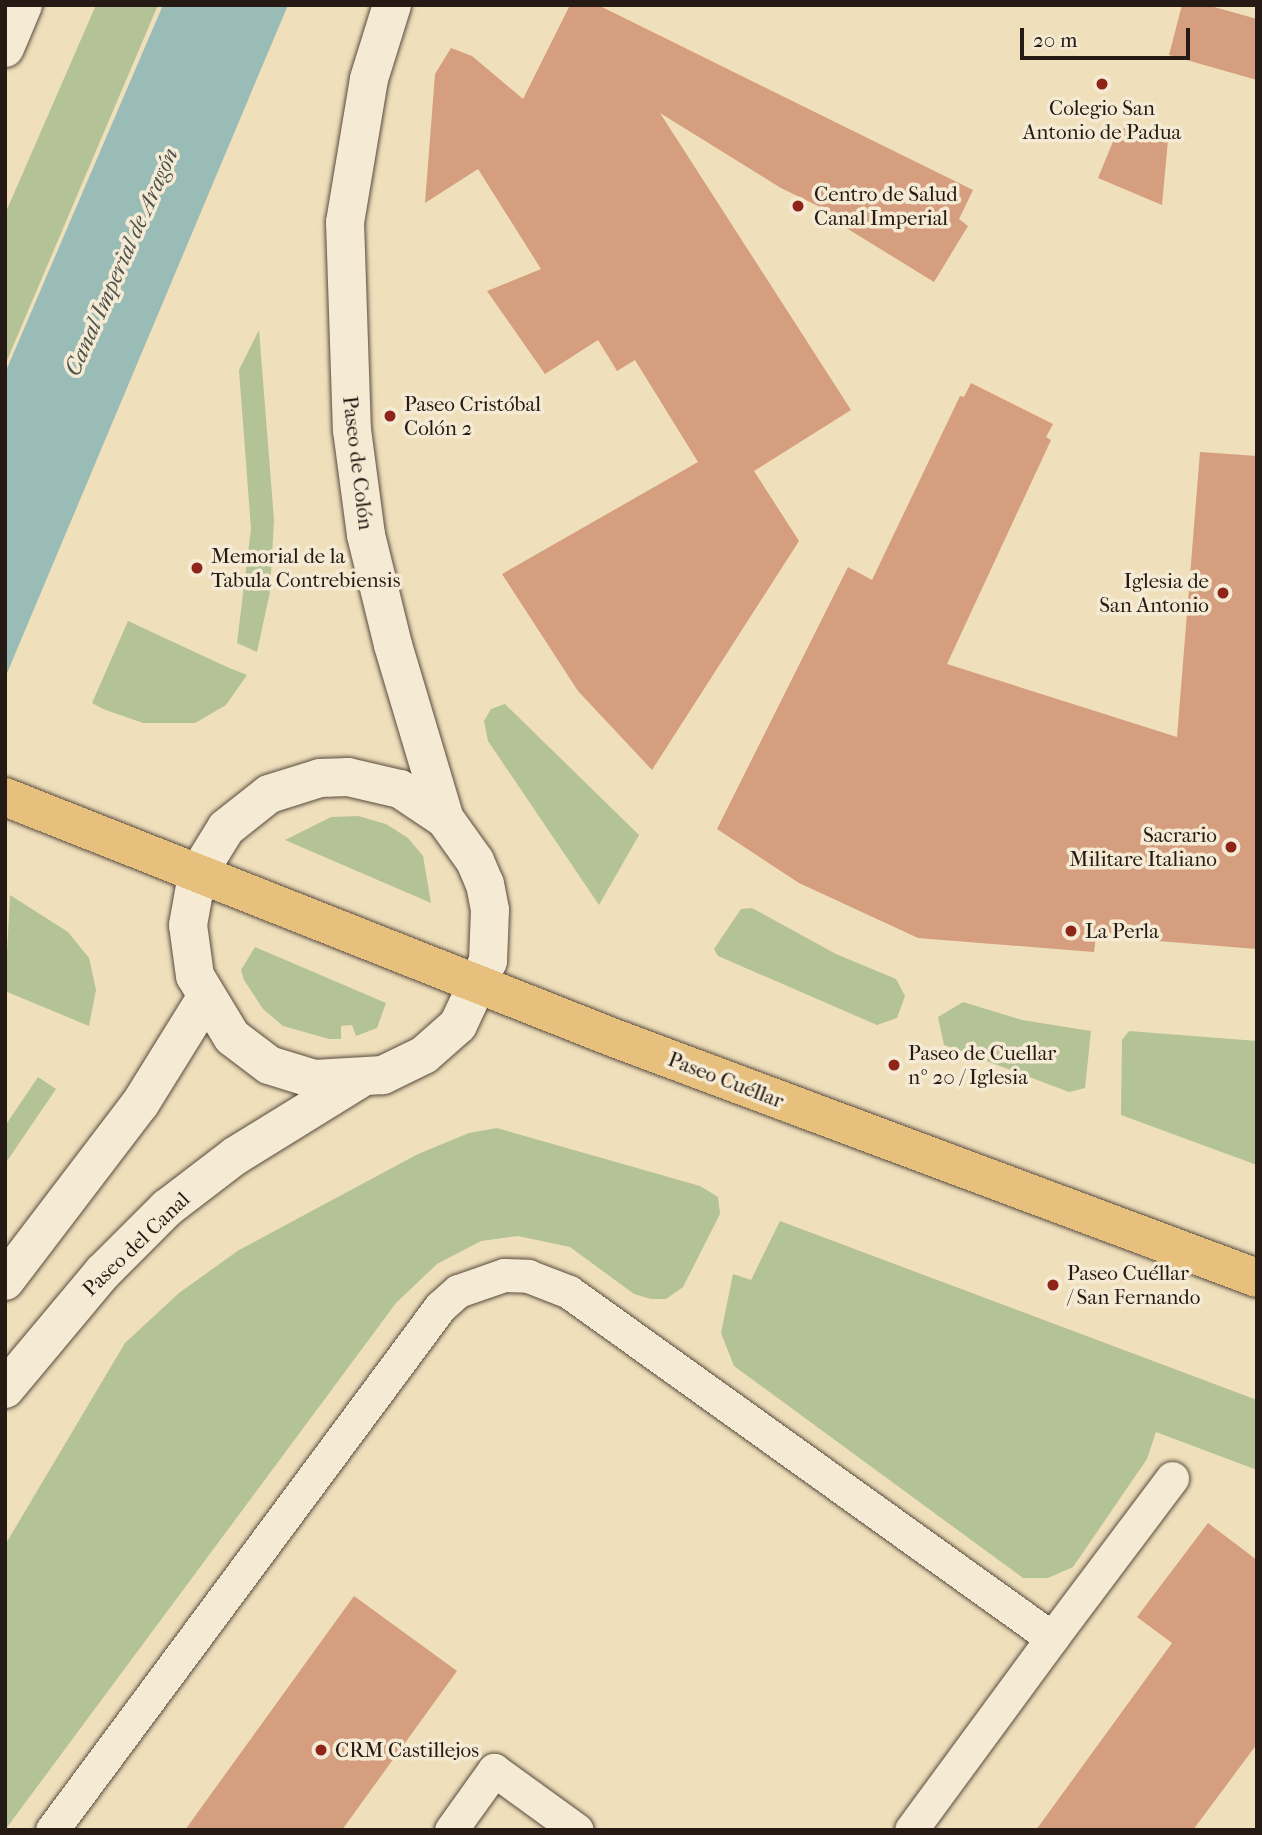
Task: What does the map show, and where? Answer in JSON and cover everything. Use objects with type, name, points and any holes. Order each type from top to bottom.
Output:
[{"type":"main road","points":[[5,48],[23,5]]},
{"type":"main road","name":"Paseo de Colón","points":[[392,5],[354,150],[345,222],[345,342],[366,535],[444,819],[475,861],[490,910],[488,961],[480,986]]},
{"type":"main road","name":"Paseo del Canal","points":[[444,819],[400,789],[348,777],[320,778],[269,794],[226,828],[197,875],[189,950],[205,999],[232,1037],[270,1065],[314,1079],[360,1079],[403,1067],[433,1049],[458,1025],[480,986]]},
{"type":"main road","name":"Paseo Cuéllar","points":[[6,797],[480,986],[1257,1278]]},
{"type":"main road","points":[[5,1281],[140,1104],[205,999]]},
{"type":"main road","name":"Paseo del Canal","points":[[5,1389],[103,1272],[167,1208],[235,1156],[360,1079]]},
{"type":"lane","points":[[52,1830],[440,1307],[458,1292],[504,1275],[528,1276],[569,1292],[1052,1639]]},
{"type":"lane","points":[[911,1830],[1172,1478]]},
{"type":"lane","points":[[451,1830],[494,1770],[577,1830]]},
{"type":"green space","points":[[96,5],[158,5],[5,365],[5,214]]},
{"type":"green space","points":[[259,330],[274,520],[270,592],[257,652],[237,643],[251,529],[239,370]]},
{"type":"green space","points":[[128,621],[247,675],[226,705],[195,723],[143,723],[103,709],[92,703]]},
{"type":"green space","points":[[505,704],[639,835],[599,905],[488,741],[484,721],[491,709]]},
{"type":"green space","points":[[358,816],[386,824],[408,838],[423,856],[431,903],[285,840],[331,817]]},
{"type":"green space","points":[[10,895],[68,932],[89,958],[96,990],[89,1026],[5,991]]},
{"type":"green space","points":[[752,908],[836,954],[896,979],[905,996],[897,1018],[877,1025],[718,956],[714,949],[741,909]]},
{"type":"green space","points":[[255,947],[386,1003],[377,1028],[356,1036],[352,1025],[341,1026],[341,1039],[329,1039],[283,1026],[263,1009],[244,980],[241,970]]},
{"type":"green space","points":[[963,1002],[1022,1020],[1091,1031],[1085,1088],[1069,1092],[944,1045],[938,1017]]},
{"type":"green space","points":[[1129,1031],[1257,1041],[1257,1165],[1121,1115],[1122,1040]]},
{"type":"green space","points":[[38,1077],[56,1089],[5,1164],[5,1126]]},
{"type":"green space","points":[[497,1128],[700,1186],[718,1197],[720,1214],[683,1287],[666,1299],[651,1299],[634,1294],[570,1247],[518,1236],[481,1241],[437,1264],[396,1303],[5,1830],[5,1545],[125,1343],[179,1293],[239,1250],[418,1154],[469,1133]]},
{"type":"green space","points":[[780,1221],[1257,1400],[1257,1470],[1156,1432],[1147,1459],[1073,1567],[1048,1578],[1023,1578],[734,1366],[721,1333],[733,1274],[751,1280]]},
{"type":"water","name":"Canal Imperial de Aragón","points":[[163,5],[288,5],[5,678],[5,373]]},
{"type":"building","points":[[570,5],[598,5],[973,190],[959,219],[968,226],[934,282],[843,226],[845,219],[781,188],[660,113],[851,410],[754,471],[799,541],[652,770],[578,691],[502,574],[698,462],[635,360],[617,371],[598,340],[545,374],[487,291],[541,269],[478,169],[425,203],[435,74],[451,48],[472,56],[523,99]]},
{"type":"building","points":[[1182,5],[1207,5],[1257,19],[1257,80],[1169,55]]},
{"type":"building","points":[[1119,127],[1168,140],[1162,205],[1098,178]]},
{"type":"building","points":[[971,383],[1053,424],[1046,437],[1051,440],[947,664],[1177,737],[1200,452],[1257,456],[1257,949],[1096,936],[1094,952],[918,938],[799,883],[717,829],[848,567],[872,580],[960,396],[964,397]]},
{"type":"building","points":[[1208,1523],[1257,1560],[1257,1744],[1193,1830],[1036,1830],[1172,1643],[1137,1617]]},
{"type":"building","name":"CRM Castillejos","points":[[354,1596],[457,1671],[342,1830],[185,1830]]},
{"type":"place","name":"Colegio San Antonio de Padua","points":[[1102,84]]},
{"type":"place","name":"Centro de Salud Canal Imperial","points":[[798,206]]},
{"type":"place","name":"Paseo Cristóbal Colón 2","points":[[390,416]]},
{"type":"place","name":"Memorial de la Tabula Contrebiensis","points":[[197,568]]},
{"type":"place","name":"Iglesia de San Antonio","points":[[1223,593]]},
{"type":"place","name":"Sacrario Militare Italiano","points":[[1231,847]]},
{"type":"place","name":"La Perla","points":[[1071,931]]},
{"type":"place","name":"Paseo de Cuellar nº 20 / Iglesia","points":[[894,1065]]},
{"type":"place","name":"Paseo Cuéllar / San Fernando","points":[[1053,1285]]},
{"type":"place","name":"CRM Castillejos","points":[[321,1750]]}]
